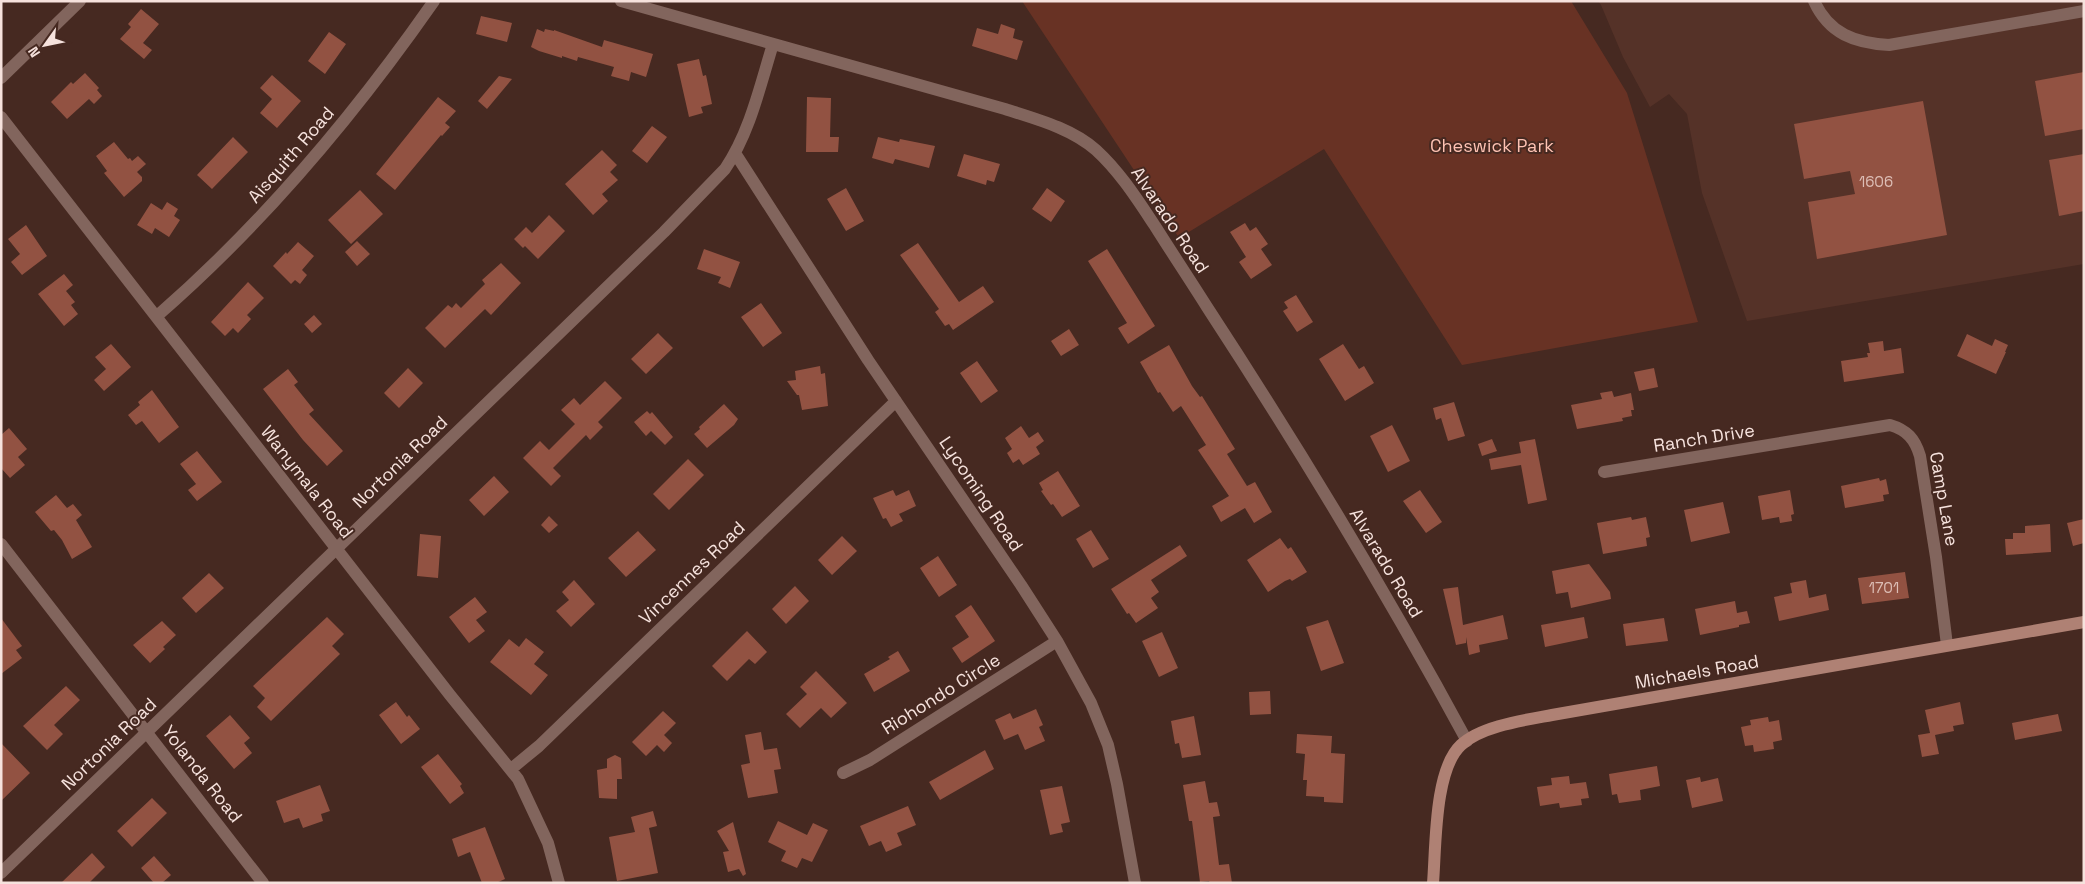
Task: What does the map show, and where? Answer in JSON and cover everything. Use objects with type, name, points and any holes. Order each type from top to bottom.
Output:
[{"type":"street","points":[[1,78],[80,1]]},
{"type":"street","name":"Aisquith Road","points":[[157,316],[258,220],[321,151],[373,86],[434,1]]},
{"type":"street","name":"Alvarado Road","points":[[621,1],[1005,109],[1049,123],[1075,136],[1094,149],[1113,167],[1137,199],[1267,399],[1356,545],[1467,741]]},
{"type":"street","points":[[1814,1],[1824,17],[1842,34],[1858,41],[1889,45],[2084,11]]},
{"type":"street","name":"Nortonia Road","points":[[1,873],[664,232],[725,169],[735,153],[753,111],[773,44]]},
{"type":"street","name":"Wanymala Road","points":[[1,117],[450,695],[511,768],[542,828],[559,883]]},
{"type":"street","name":"Lycoming Road","points":[[735,153],[896,401],[1021,585],[1057,641],[1091,703],[1108,745],[1135,883]]},
{"type":"street","name":"Vincennes Road","points":[[511,768],[539,746],[896,401]]},
{"type":"street","name":"Camp Lane","points":[[1810,438],[1890,425],[1905,430],[1916,443],[1920,456],[1936,556],[1947,645]]},
{"type":"street","name":"Ranch Drive","points":[[1604,472],[1810,438]]},
{"type":"street","name":"Yolanda Road","points":[[1,544],[264,883]]},
{"type":"street","name":"Michaels Road","points":[[1433,883],[1439,805],[1443,782],[1451,759],[1460,746],[1467,741],[1507,724],[2084,622]]},
{"type":"street","name":"Riohondo Circle","points":[[844,773],[870,760],[1057,641]]},
{"type":"shaded area","points":[[1598,1],[2084,1],[2084,264],[1747,321],[1702,193],[1687,114],[1669,94],[1650,107],[1623,57]]},
{"type":"green space","name":"Cheswick Park","points":[[1022,1],[1571,1],[1627,93],[1698,322],[1462,365],[1324,149],[1179,238]]},
{"type":"building","points":[[141,9],[159,24],[143,43],[152,50],[144,59],[120,39],[131,27],[128,24]]},
{"type":"building","points":[[481,16],[512,23],[507,42],[476,34]]},
{"type":"building","points":[[1001,24],[1015,29],[1013,38],[1023,41],[1017,60],[972,46],[977,28],[998,34]]},
{"type":"building","points":[[537,29],[544,32],[545,29],[554,30],[602,47],[604,40],[653,54],[646,77],[631,72],[629,81],[611,76],[614,67],[578,57],[577,61],[539,51],[531,47]]},
{"type":"building","points":[[329,32],[346,44],[325,74],[308,61]]},
{"type":"building","points":[[699,59],[703,76],[706,75],[712,104],[701,107],[703,113],[689,117],[677,64]]},
{"type":"building","points":[[2084,72],[2084,129],[2045,136],[2035,81]]},
{"type":"building","points":[[85,73],[99,88],[97,90],[102,96],[94,104],[89,99],[67,119],[51,102],[71,82],[73,84]]},
{"type":"building","points":[[272,75],[301,101],[277,128],[260,113],[272,99],[260,88]]},
{"type":"building","points":[[499,76],[512,79],[487,109],[478,101]]},
{"type":"building","points":[[438,97],[456,111],[445,123],[450,127],[441,135],[395,190],[376,174]]},
{"type":"building","points":[[807,97],[831,98],[830,137],[839,137],[838,152],[806,152]]},
{"type":"building","points":[[1923,101],[1947,235],[1817,259],[1808,202],[1855,194],[1850,171],[1804,179],[1794,124]]},
{"type":"building","points":[[652,126],[667,137],[647,163],[632,151]]},
{"type":"building","points":[[233,137],[248,152],[212,189],[197,175]]},
{"type":"building","points":[[878,137],[899,142],[900,139],[935,146],[929,168],[895,159],[893,164],[872,158]]},
{"type":"building","points":[[114,142],[128,159],[130,158],[132,161],[138,156],[146,164],[137,172],[142,177],[142,181],[124,197],[104,173],[107,171],[96,156]]},
{"type":"building","points":[[602,150],[617,165],[610,172],[618,180],[602,194],[608,201],[593,215],[565,184]]},
{"type":"building","points":[[964,154],[1000,164],[994,182],[987,180],[986,185],[957,176]]},
{"type":"building","points":[[2084,154],[2084,211],[2059,216],[2049,160]]},
{"type":"building","points":[[846,188],[864,221],[846,231],[827,199]]},
{"type":"building","points":[[1047,188],[1065,201],[1051,222],[1032,209]]},
{"type":"building","points":[[360,190],[383,214],[351,244],[328,220]]},
{"type":"building","points":[[167,202],[178,209],[174,216],[180,220],[169,237],[155,228],[152,234],[137,225],[151,203],[162,210]]},
{"type":"building","points":[[549,215],[565,231],[538,259],[525,246],[523,248],[514,239],[526,227],[532,233]]},
{"type":"building","points":[[1245,223],[1250,231],[1256,227],[1268,244],[1261,249],[1272,265],[1251,279],[1239,262],[1246,257],[1230,232]]},
{"type":"building","points":[[26,225],[47,256],[22,275],[11,262],[20,254],[8,239]]},
{"type":"building","points":[[357,241],[370,254],[357,266],[345,252]]},
{"type":"building","points":[[298,242],[314,256],[302,270],[307,275],[300,284],[295,280],[291,284],[273,266]]},
{"type":"building","points":[[918,243],[959,302],[983,286],[994,302],[953,330],[949,324],[945,326],[935,312],[939,309],[900,255]]},
{"type":"building","points":[[704,249],[740,262],[730,288],[718,283],[721,277],[697,269]]},
{"type":"building","points":[[1107,249],[1155,326],[1128,344],[1118,328],[1127,323],[1088,261]]},
{"type":"building","points":[[501,263],[521,283],[491,315],[485,309],[445,348],[425,328],[448,305],[452,308],[456,303],[461,308],[485,284],[482,280]]},
{"type":"building","points":[[64,274],[73,285],[66,291],[75,302],[71,305],[78,314],[64,326],[38,294]]},
{"type":"building","points":[[248,282],[264,298],[247,315],[251,319],[238,333],[233,328],[225,336],[211,322]]},
{"type":"building","points":[[1296,295],[1313,322],[1297,332],[1283,311],[1288,308],[1284,302]]},
{"type":"building","points":[[761,303],[782,333],[763,347],[741,317]]},
{"type":"building","points":[[314,315],[322,324],[312,333],[304,324]]},
{"type":"building","points":[[1069,329],[1079,345],[1061,356],[1051,341]]},
{"type":"building","points":[[658,333],[673,348],[646,374],[631,359]]},
{"type":"building","points":[[1967,334],[1992,346],[1995,339],[2008,345],[1996,374],[1957,356]]},
{"type":"building","points":[[1883,341],[1884,351],[1901,348],[1904,373],[1844,382],[1841,361],[1868,357],[1867,353],[1870,353],[1868,343]]},
{"type":"building","points":[[111,344],[131,367],[104,391],[94,380],[106,369],[95,357]]},
{"type":"building","points":[[1343,344],[1359,369],[1364,366],[1374,383],[1345,401],[1319,359]]},
{"type":"building","points":[[1169,345],[1192,386],[1200,397],[1202,396],[1235,449],[1227,454],[1247,486],[1255,482],[1272,512],[1254,523],[1245,508],[1221,522],[1212,506],[1229,496],[1198,450],[1206,445],[1181,406],[1173,412],[1160,392],[1158,393],[1140,362]]},
{"type":"building","points":[[977,361],[998,391],[981,403],[960,373]]},
{"type":"building","points":[[820,366],[821,374],[825,373],[828,406],[802,410],[799,395],[797,395],[787,381],[796,380],[795,371]]},
{"type":"building","points":[[408,368],[423,383],[399,408],[384,393]]},
{"type":"building","points":[[1654,368],[1658,387],[1639,391],[1634,372]]},
{"type":"building","points":[[288,369],[298,382],[294,385],[314,410],[309,414],[343,451],[327,466],[303,440],[263,389]]},
{"type":"building","points":[[605,381],[622,398],[598,422],[603,427],[590,440],[586,435],[553,468],[561,476],[551,486],[523,458],[540,441],[549,450],[575,424],[561,410],[574,398],[580,405]]},
{"type":"building","points":[[152,390],[179,427],[159,443],[142,421],[136,425],[128,415],[140,405],[138,402]]},
{"type":"building","points":[[1612,391],[1614,397],[1631,393],[1634,410],[1631,410],[1632,416],[1622,418],[1623,421],[1577,429],[1571,405],[1602,399],[1600,393]]},
{"type":"building","points":[[1454,402],[1465,436],[1448,441],[1441,418],[1436,420],[1433,408]]},
{"type":"building","points":[[724,404],[738,419],[734,425],[707,448],[694,434]]},
{"type":"building","points":[[647,411],[650,414],[652,412],[673,437],[665,445],[651,431],[646,436],[634,422]]},
{"type":"building","points":[[1392,425],[1410,461],[1388,472],[1370,436]]},
{"type":"building","points":[[1021,426],[1029,438],[1038,432],[1044,441],[1036,447],[1040,454],[1023,465],[1019,459],[1013,463],[1007,453],[1012,449],[1005,438]]},
{"type":"building","points":[[9,428],[27,449],[18,457],[25,465],[10,478],[1,468],[1,435]]},
{"type":"building","points":[[1492,439],[1497,451],[1482,456],[1478,444]]},
{"type":"building","points":[[1535,439],[1547,500],[1528,504],[1521,465],[1491,470],[1489,459],[1521,453],[1519,442]]},
{"type":"building","points":[[197,451],[222,482],[197,501],[188,490],[196,484],[180,464]]},
{"type":"building","points":[[688,459],[704,475],[669,510],[653,494]]},
{"type":"building","points":[[1058,471],[1080,506],[1062,517],[1041,491],[1043,490],[1039,483]]},
{"type":"building","points":[[494,476],[509,492],[484,516],[469,500]]},
{"type":"building","points":[[1879,478],[1880,481],[1886,479],[1889,494],[1883,495],[1884,501],[1845,508],[1841,486]]},
{"type":"building","points":[[893,490],[896,496],[909,490],[916,506],[899,514],[903,521],[891,527],[886,518],[883,519],[873,498]]},
{"type":"building","points":[[1420,490],[1442,522],[1426,533],[1403,501]]},
{"type":"building","points":[[1790,490],[1794,514],[1791,515],[1792,521],[1780,523],[1779,517],[1762,520],[1758,496]]},
{"type":"building","points":[[56,495],[67,508],[73,504],[82,515],[76,520],[92,547],[72,559],[62,540],[54,530],[51,531],[35,512]]},
{"type":"building","points":[[1723,502],[1730,533],[1691,542],[1684,510]]},
{"type":"building","points":[[549,516],[558,525],[549,533],[541,525]]},
{"type":"building","points":[[1631,517],[1632,520],[1646,517],[1650,537],[1646,538],[1647,546],[1603,554],[1597,523]]},
{"type":"building","points":[[2084,519],[2084,543],[2073,546],[2067,523]]},
{"type":"building","points":[[2050,524],[2051,552],[2006,555],[2005,539],[2013,539],[2013,533],[2025,533],[2025,526]]},
{"type":"building","points":[[1091,530],[1109,559],[1093,568],[1076,539]]},
{"type":"building","points":[[638,531],[656,550],[626,577],[608,558]]},
{"type":"building","points":[[420,534],[441,536],[438,578],[417,576]]},
{"type":"building","points":[[842,536],[857,551],[832,575],[818,560]]},
{"type":"building","points":[[1280,538],[1288,549],[1291,547],[1307,572],[1292,581],[1290,579],[1285,581],[1268,592],[1247,560]]},
{"type":"building","points":[[1180,545],[1187,556],[1151,580],[1159,592],[1151,598],[1158,608],[1136,623],[1129,613],[1127,614],[1111,589]]},
{"type":"building","points":[[938,556],[957,585],[939,597],[920,568]]},
{"type":"building","points":[[1589,564],[1610,592],[1611,599],[1571,608],[1568,592],[1556,594],[1552,571]]},
{"type":"building","points":[[1905,572],[1909,598],[1862,604],[1858,578]]},
{"type":"building","points":[[209,573],[224,588],[196,613],[182,598]]},
{"type":"building","points":[[574,580],[595,604],[571,627],[556,611],[569,600],[562,592]]},
{"type":"building","points":[[1806,580],[1809,598],[1826,594],[1829,610],[1779,621],[1774,597],[1792,593],[1790,583]]},
{"type":"building","points":[[795,586],[809,601],[786,624],[772,609]]},
{"type":"building","points":[[1458,587],[1463,625],[1503,615],[1508,639],[1479,645],[1480,652],[1469,655],[1466,637],[1466,643],[1456,645],[1443,589]]},
{"type":"building","points":[[475,597],[487,612],[476,620],[485,631],[469,643],[449,617]]},
{"type":"building","points":[[1735,601],[1737,613],[1747,611],[1750,623],[1700,635],[1695,609]]},
{"type":"building","points":[[971,605],[995,641],[962,663],[952,648],[969,637],[955,616]]},
{"type":"building","points":[[327,617],[344,634],[332,646],[340,654],[271,721],[257,707],[265,698],[253,686]]},
{"type":"building","points":[[1584,617],[1588,638],[1545,647],[1541,625]]},
{"type":"building","points":[[1,618],[22,646],[16,650],[22,658],[1,674]]},
{"type":"building","points":[[1664,618],[1668,641],[1626,646],[1623,624]]},
{"type":"building","points":[[1328,620],[1344,663],[1321,671],[1306,627]]},
{"type":"building","points":[[162,621],[176,635],[150,663],[133,645]]},
{"type":"building","points":[[747,631],[767,652],[755,664],[749,659],[727,681],[712,666]]},
{"type":"building","points":[[1162,632],[1178,668],[1159,677],[1142,641]]},
{"type":"building","points":[[526,638],[544,652],[534,664],[548,675],[531,695],[490,662],[509,639],[519,647]]},
{"type":"building","points":[[898,651],[910,671],[874,692],[864,674],[890,659],[888,657]]},
{"type":"building","points":[[816,671],[847,703],[831,718],[821,708],[800,728],[786,714],[807,694],[800,687]]},
{"type":"building","points":[[66,686],[80,700],[54,725],[63,734],[47,750],[23,726]]},
{"type":"building","points":[[1270,691],[1271,714],[1250,715],[1249,692]]},
{"type":"building","points":[[396,702],[407,717],[409,715],[420,729],[401,744],[379,715]]},
{"type":"building","points":[[1960,702],[1964,724],[1953,726],[1954,731],[1935,735],[1939,754],[1922,757],[1918,735],[1930,733],[1925,710]]},
{"type":"building","points":[[1036,709],[1043,725],[1039,727],[1045,741],[1025,750],[1018,734],[1004,740],[995,720],[1010,713],[1013,719]]},
{"type":"building","points":[[663,711],[676,723],[664,735],[672,743],[664,752],[657,745],[646,756],[632,742]]},
{"type":"building","points":[[2058,714],[2062,731],[2015,740],[2012,723]]},
{"type":"building","points":[[230,715],[250,738],[244,743],[252,753],[234,769],[206,736]]},
{"type":"building","points":[[1194,716],[1201,755],[1182,758],[1179,743],[1175,744],[1171,721]]},
{"type":"building","points":[[1768,717],[1769,722],[1779,720],[1782,740],[1773,742],[1774,749],[1754,752],[1753,745],[1745,746],[1741,727],[1751,725],[1750,720]]},
{"type":"building","points":[[761,732],[764,750],[777,748],[781,769],[774,770],[778,793],[748,798],[741,765],[750,763],[745,735]]},
{"type":"building","points":[[1297,734],[1332,736],[1331,753],[1345,754],[1343,803],[1324,802],[1324,797],[1306,796],[1307,780],[1303,780],[1305,754],[1296,753]]},
{"type":"building","points":[[1,743],[30,773],[1,801]]},
{"type":"building","points":[[985,750],[994,769],[940,800],[929,782]]},
{"type":"building","points":[[438,754],[462,784],[460,786],[464,793],[450,804],[421,767]]},
{"type":"building","points":[[615,755],[621,758],[622,779],[617,779],[617,799],[599,798],[597,770],[607,768],[607,759]]},
{"type":"building","points":[[1657,766],[1660,786],[1640,790],[1641,800],[1619,803],[1617,794],[1612,795],[1609,774]]},
{"type":"building","points":[[1569,776],[1570,784],[1586,782],[1589,798],[1581,799],[1582,805],[1560,808],[1559,803],[1540,806],[1537,787],[1552,785],[1551,778]]},
{"type":"building","points":[[1700,777],[1701,782],[1718,778],[1723,801],[1692,808],[1686,780]]},
{"type":"building","points":[[1205,781],[1209,803],[1217,802],[1220,816],[1213,817],[1219,865],[1229,864],[1232,883],[1200,882],[1192,821],[1189,821],[1183,785]]},
{"type":"building","points":[[320,785],[330,811],[321,814],[323,821],[303,828],[299,818],[284,823],[276,801]]},
{"type":"building","points":[[1062,786],[1070,822],[1061,824],[1063,832],[1050,835],[1040,790]]},
{"type":"building","points":[[152,798],[167,813],[132,847],[117,831]]},
{"type":"building","points":[[908,806],[916,825],[897,833],[902,845],[886,852],[881,841],[869,846],[860,826]]},
{"type":"building","points":[[653,811],[657,826],[649,828],[658,873],[617,881],[609,837],[635,832],[631,817]]},
{"type":"building","points":[[778,821],[807,835],[813,823],[828,830],[812,862],[802,858],[797,868],[781,861],[786,851],[768,842]]},
{"type":"building","points":[[733,822],[746,874],[743,876],[739,869],[728,872],[723,852],[729,851],[717,831]]},
{"type":"building","points":[[485,827],[505,879],[496,883],[482,883],[470,852],[458,857],[452,839]]},
{"type":"building","points":[[92,853],[105,867],[89,883],[61,883]]},
{"type":"building","points":[[154,856],[171,875],[162,883],[154,883],[141,868]]}]
